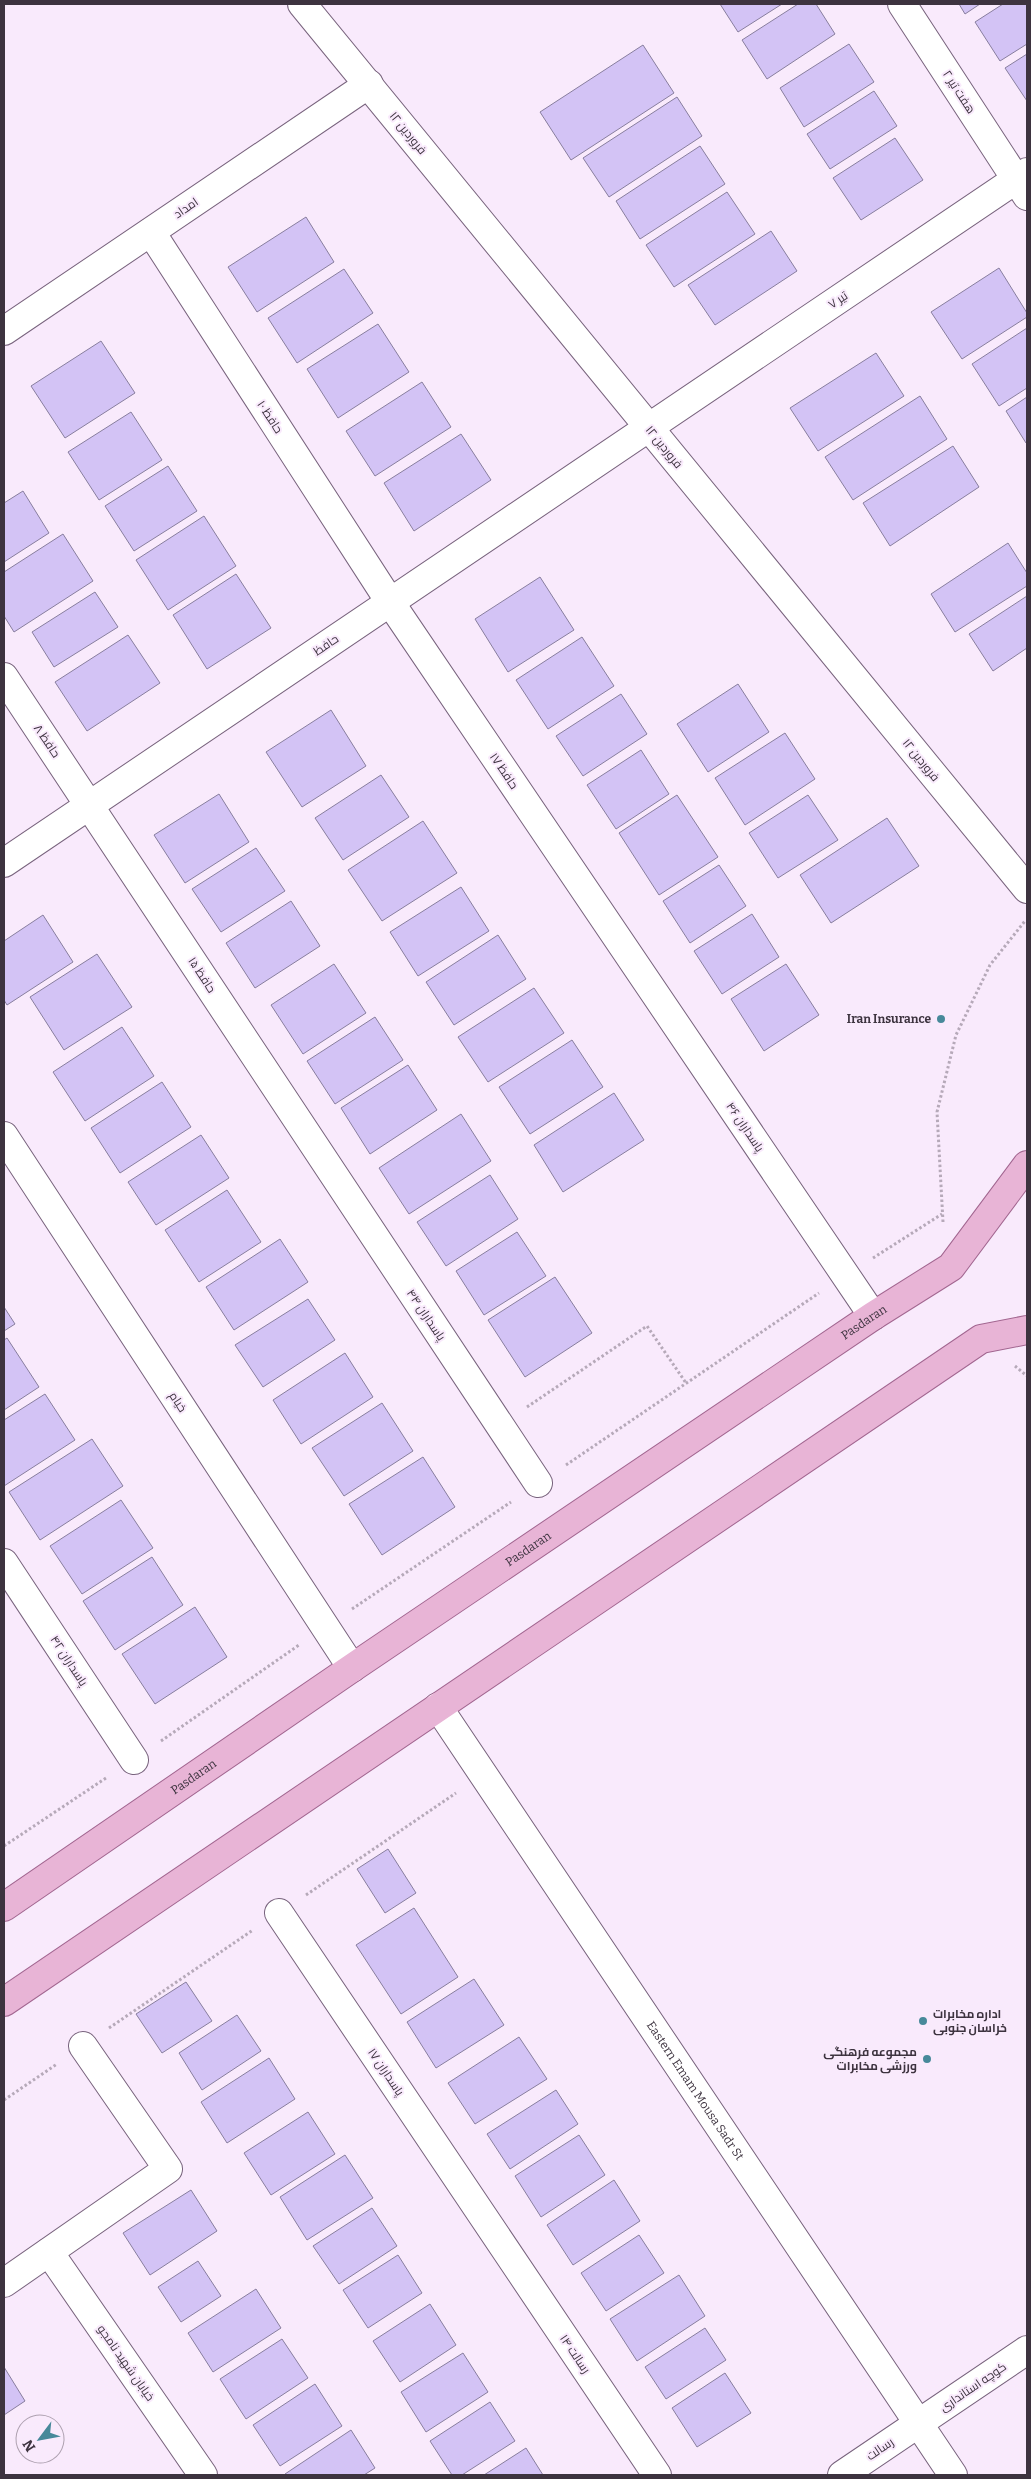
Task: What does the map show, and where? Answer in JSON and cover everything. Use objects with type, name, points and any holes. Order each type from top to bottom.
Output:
[{"type":"main road","name":"Pasdaran","points":[[4,1907],[352,1668],[873,1316],[952,1267],[1027,1165]]},
{"type":"main road","points":[[4,2002],[981,1338],[1027,1330]]},
{"type":"street","name":"۱۲ فروردین","points":[[302,4],[1027,889]]},
{"type":"street","name":"هفت تیر ۲","points":[[902,4],[1024,182]]},
{"type":"street","name":"امداد","points":[[4,331],[368,84]]},
{"type":"street","name":"۷ تیر","points":[[648,427],[1024,182]]},
{"type":"street","name":"حافظ ۱۰","points":[[150,232],[390,602]]},
{"type":"street","name":"حافظ","points":[[4,863],[648,427]]},
{"type":"street","name":"حافظ ۱۷","points":[[390,602],[618,939]]},
{"type":"street","name":"حافظ ۸","points":[[4,677],[89,805]]},
{"type":"street","name":"حافظ ۱۵","points":[[89,805],[314,1146]]},
{"type":"street","name":"پاسداران ۴۶","points":[[618,939],[873,1316]]},
{"type":"street","name":"خیام","points":[[4,1136],[352,1668]]},
{"type":"street","name":"پاسداران ۴۴","points":[[314,1146],[538,1483]]},
{"type":"street","name":"پاسداران ۴۲","points":[[4,1562],[134,1760]]},
{"type":"street","name":"Eastern Emam Mousa Sadr St","points":[[438,1707],[953,2475]]},
{"type":"street","name":"پاسداران ۱۷","points":[[279,1912],[494,2232]]},
{"type":"street","points":[[4,2283],[168,2169],[83,2046]]},
{"type":"street","name":"رسالت ۱۴","points":[[494,2232],[657,2475]]},
{"type":"street","name":"خیابان شهید نامجو","points":[[49,2252],[203,2475]]},
{"type":"street","name":"کوچه استانداری","points":[[918,2424],[1027,2350]]},
{"type":"street","name":"رسالت","points":[[842,2475],[918,2424]]},
{"type":"path","points":[[952,1267],[942,1214],[937,1112],[956,1035],[990,965],[1027,918]]},
{"type":"path","points":[[4,1846],[134,1760],[326,1626],[686,1383],[942,1214]]},
{"type":"path","points":[[500,1425],[647,1326],[686,1383]]},
{"type":"path","points":[[4,2100],[483,1774]]},
{"type":"building","points":[[720,4],[782,4],[738,32]]},
{"type":"building","points":[[798,4],[816,4],[835,34],[767,79],[742,40]]},
{"type":"building","points":[[959,4],[980,4],[965,14]]},
{"type":"building","points":[[1003,4],[1027,4],[1027,44],[1000,61],[975,22]]},
{"type":"building","points":[[849,44],[874,82],[804,127],[780,88]]},
{"type":"building","points":[[643,45],[674,93],[571,160],[540,112]]},
{"type":"building","points":[[1027,54],[1027,101],[1005,68]]},
{"type":"building","points":[[874,91],[897,126],[830,169],[807,134]]},
{"type":"building","points":[[677,97],[702,136],[609,197],[583,158]]},
{"type":"building","points":[[895,138],[923,180],[861,220],[833,178]]},
{"type":"building","points":[[700,146],[725,184],[640,239],[616,201]]},
{"type":"building","points":[[727,192],[755,234],[674,287],[646,245]]},
{"type":"building","points":[[306,217],[334,262],[257,312],[228,267]]},
{"type":"building","points":[[771,231],[797,271],[715,325],[688,285]]},
{"type":"building","points":[[999,268],[1027,313],[1027,317],[962,359],[931,312]]},
{"type":"building","points":[[344,269],[373,313],[297,363],[268,318]]},
{"type":"building","points":[[378,324],[409,372],[338,418],[307,369]]},
{"type":"building","points":[[1027,328],[1027,388],[999,406],[972,364]]},
{"type":"building","points":[[101,341],[135,393],[65,438],[31,386]]},
{"type":"building","points":[[876,353],[904,396],[818,451],[790,408]]},
{"type":"building","points":[[422,382],[451,427],[375,476],[346,431]]},
{"type":"building","points":[[920,396],[947,439],[853,500],[825,457]]},
{"type":"building","points":[[1027,397],[1027,442],[1026,443],[1006,411]]},
{"type":"building","points":[[131,412],[162,460],[99,500],[68,452]]},
{"type":"building","points":[[461,434],[491,480],[414,531],[384,483]]},
{"type":"building","points":[[953,446],[979,487],[890,546],[863,503]]},
{"type":"building","points":[[168,466],[197,511],[134,551],[105,506]]},
{"type":"building","points":[[23,491],[49,533],[4,562],[4,503]]},
{"type":"building","points":[[204,516],[236,566],[168,610],[136,560]]},
{"type":"building","points":[[63,534],[93,581],[14,632],[4,616],[4,572]]},
{"type":"building","points":[[1008,543],[1027,573],[1027,586],[955,632],[931,594]]},
{"type":"building","points":[[236,574],[271,628],[207,669],[173,615]]},
{"type":"building","points":[[540,577],[574,630],[508,672],[475,619]]},
{"type":"building","points":[[95,592],[118,627],[54,667],[32,632]]},
{"type":"building","points":[[1027,596],[1027,648],[993,671],[969,634]]},
{"type":"building","points":[[128,635],[160,683],[87,731],[55,682]]},
{"type":"building","points":[[582,637],[614,686],[548,729],[516,680]]},
{"type":"building","points":[[738,684],[769,732],[708,772],[677,724]]},
{"type":"building","points":[[621,694],[647,734],[583,776],[556,736]]},
{"type":"building","points":[[331,710],[366,766],[302,807],[266,752]]},
{"type":"building","points":[[785,733],[815,779],[745,825],[715,778]]},
{"type":"building","points":[[641,750],[669,794],[616,829],[587,785]]},
{"type":"building","points":[[381,775],[409,817],[343,860],[315,818]]},
{"type":"building","points":[[219,794],[249,842],[185,883],[154,835]]},
{"type":"building","points":[[677,795],[718,857],[659,895],[619,833]]},
{"type":"building","points":[[808,795],[838,840],[778,878],[749,833]]},
{"type":"building","points":[[887,818],[919,866],[831,923],[800,875]]},
{"type":"building","points":[[423,821],[457,873],[382,921],[348,870]]},
{"type":"building","points":[[256,848],[285,891],[221,932],[192,889]]},
{"type":"building","points":[[719,865],[746,906],[690,943],[663,901]]},
{"type":"building","points":[[461,887],[489,931],[418,976],[390,932]]},
{"type":"building","points":[[291,901],[320,946],[255,988],[226,943]]},
{"type":"building","points":[[752,914],[779,957],[722,994],[694,951]]},
{"type":"building","points":[[43,915],[73,962],[7,1005],[4,1000],[4,941]]},
{"type":"building","points":[[498,935],[526,979],[454,1025],[426,982]]},
{"type":"building","points":[[97,954],[132,1007],[64,1050],[30,997]]},
{"type":"building","points":[[334,964],[366,1013],[303,1054],[271,1005]]},
{"type":"building","points":[[786,964],[819,1015],[764,1051],[731,999]]},
{"type":"building","points":[[534,988],[564,1033],[488,1082],[458,1037]]},
{"type":"building","points":[[375,1017],[403,1060],[335,1104],[307,1061]]},
{"type":"building","points":[[122,1027],[154,1076],[85,1121],[53,1072]]},
{"type":"building","points":[[572,1040],[603,1087],[530,1134],[499,1087]]},
{"type":"building","points":[[408,1065],[437,1110],[370,1154],[341,1108]]},
{"type":"building","points":[[162,1082],[191,1127],[120,1173],[91,1128]]},
{"type":"building","points":[[614,1093],[644,1140],[563,1192],[534,1145]]},
{"type":"building","points":[[461,1114],[491,1161],[409,1214],[379,1168]]},
{"type":"building","points":[[201,1135],[229,1178],[156,1225],[128,1182]]},
{"type":"building","points":[[490,1175],[518,1219],[446,1266],[417,1222]]},
{"type":"building","points":[[227,1190],[261,1242],[199,1282],[165,1230]]},
{"type":"building","points":[[517,1232],[546,1276],[484,1315],[456,1271]]},
{"type":"building","points":[[280,1239],[308,1282],[234,1330],[206,1287]]},
{"type":"building","points":[[555,1277],[592,1333],[525,1377],[488,1320]]},
{"type":"building","points":[[308,1299],[335,1340],[263,1387],[235,1345]]},
{"type":"building","points":[[4,1307],[15,1324],[4,1331]]},
{"type":"building","points":[[7,1338],[39,1387],[4,1410],[4,1340]]},
{"type":"building","points":[[345,1353],[373,1397],[301,1444],[273,1400]]},
{"type":"building","points":[[45,1394],[75,1440],[4,1486],[4,1420]]},
{"type":"building","points":[[382,1403],[413,1451],[344,1496],[312,1448]]},
{"type":"building","points":[[92,1439],[123,1486],[40,1540],[9,1492]]},
{"type":"building","points":[[423,1457],[455,1507],[382,1555],[349,1504]]},
{"type":"building","points":[[121,1500],[153,1548],[82,1594],[50,1546]]},
{"type":"building","points":[[152,1557],[183,1605],[115,1650],[83,1601]]},
{"type":"building","points":[[195,1607],[227,1657],[155,1704],[122,1654]]},
{"type":"building","points":[[388,1849],[416,1893],[385,1913],[357,1869]]},
{"type":"building","points":[[414,1908],[458,1977],[401,2014],[356,1945]]},
{"type":"building","points":[[474,1979],[504,2025],[436,2068],[407,2022]]},
{"type":"building","points":[[186,1982],[212,2021],[162,2053],[136,2014]]},
{"type":"building","points":[[237,2015],[261,2051],[202,2090],[179,2053]]},
{"type":"building","points":[[519,2037],[547,2079],[475,2124],[448,2083]]},
{"type":"building","points":[[269,2058],[295,2099],[227,2143],[201,2102]]},
{"type":"building","points":[[556,2090],[578,2124],[510,2169],[487,2134]]},
{"type":"building","points":[[308,2112],[335,2154],[271,2195],[244,2153]]},
{"type":"building","points":[[579,2135],[605,2175],[541,2217],[515,2176]]},
{"type":"building","points":[[345,2155],[373,2198],[307,2240],[280,2197]]},
{"type":"building","points":[[614,2180],[640,2221],[573,2265],[547,2225]]},
{"type":"building","points":[[191,2190],[217,2231],[150,2275],[123,2233]]},
{"type":"building","points":[[372,2208],[397,2246],[339,2284],[313,2246]]},
{"type":"building","points":[[639,2235],[664,2273],[606,2311],[581,2273]]},
{"type":"building","points":[[398,2255],[422,2293],[368,2328],[343,2290]]},
{"type":"building","points":[[198,2261],[221,2296],[181,2322],[158,2287]]},
{"type":"building","points":[[679,2275],[705,2316],[637,2361],[610,2319]]},
{"type":"building","points":[[256,2289],[281,2328],[213,2372],[188,2333]]},
{"type":"building","points":[[430,2304],[456,2345],[400,2382],[373,2341]]},
{"type":"building","points":[[705,2328],[726,2360],[666,2399],[645,2367]]},
{"type":"building","points":[[282,2339],[308,2378],[246,2419],[220,2379]]},
{"type":"building","points":[[463,2353],[488,2392],[426,2432],[401,2392]]},
{"type":"building","points":[[4,2367],[25,2401],[4,2415]]},
{"type":"building","points":[[725,2373],[751,2413],[697,2447],[672,2408]]},
{"type":"building","points":[[315,2384],[342,2426],[280,2466],[253,2425]]},
{"type":"building","points":[[490,2402],[515,2441],[462,2475],[452,2475],[430,2441]]},
{"type":"building","points":[[351,2430],[375,2468],[364,2475],[285,2474]]},
{"type":"building","points":[[526,2448],[543,2475],[484,2475]]},
{"type":"place","name":"Iran Insurance","points":[[941,1019]]},
{"type":"place","name":"اداره مخابرات خراسان جنوبی","points":[[923,2021]]},
{"type":"place","name":"مجموعه فرهنگی ورزشی مخابرات","points":[[927,2059]]}]
